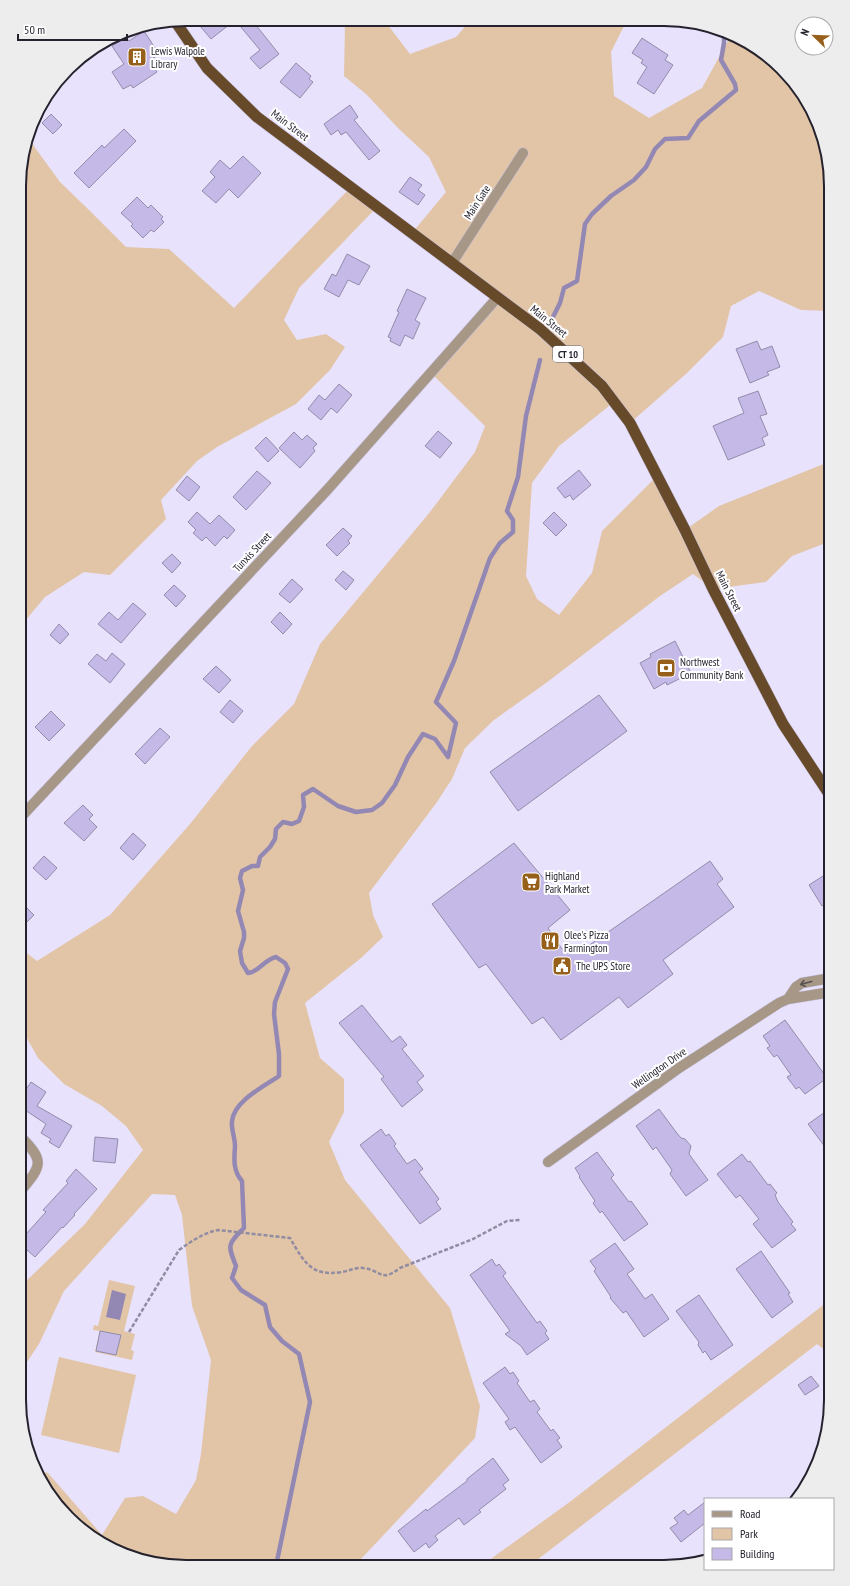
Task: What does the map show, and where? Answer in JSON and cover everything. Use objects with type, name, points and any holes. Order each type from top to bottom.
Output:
[{"type":"highway","name":"Main Street","points":[[178,26],[207,68],[257,117],[540,329],[602,386],[630,423],[685,530],[713,589],[783,724],[824,786]]},
{"type":"street","name":"Main Gate","points":[[452,263],[523,153]]},
{"type":"street","name":"Tunxis Street","points":[[26,812],[328,489],[498,298]]},
{"type":"street","name":"Wellington Drive","points":[[788,999],[796,987],[802,983],[824,979]]},
{"type":"street","name":"Wellington Drive","points":[[548,1162],[679,1068],[779,1003],[788,999],[824,993]]},
{"type":"street","points":[[26,1143],[36,1154],[39,1162],[35,1173],[26,1184]]},
{"type":"path","points":[[129,1332],[180,1250],[192,1240],[208,1232],[218,1230],[290,1238],[310,1267],[316,1271],[333,1273],[363,1268],[386,1276],[400,1268],[472,1239],[507,1221],[520,1220]]},
{"type":"green space","points":[[345,26],[389,26],[410,54],[456,37],[466,26],[624,26],[611,52],[614,96],[649,118],[702,88],[729,39],[744,47],[770,66],[791,88],[803,106],[819,144],[824,175],[824,311],[801,310],[759,291],[731,306],[723,337],[687,373],[630,423],[614,402],[559,446],[532,483],[526,576],[537,599],[559,615],[592,573],[602,531],[657,476],[685,530],[719,506],[824,464],[824,544],[792,556],[766,582],[713,589],[693,574],[660,596],[546,683],[494,720],[465,748],[452,779],[437,802],[369,893],[373,915],[383,937],[361,958],[305,1003],[320,1058],[344,1079],[344,1112],[329,1142],[345,1180],[450,1308],[480,1406],[475,1438],[361,1560],[165,1559],[134,1552],[115,1544],[88,1527],[59,1498],[42,1472],[48,1473],[102,1535],[125,1498],[143,1496],[176,1514],[196,1480],[201,1454],[211,1360],[192,1306],[182,1215],[175,1195],[152,1194],[64,1291],[39,1344],[26,1364],[26,1281],[85,1224],[143,1150],[126,1126],[102,1106],[64,1084],[38,1058],[26,1037],[26,953],[37,961],[110,915],[190,824],[252,746],[294,704],[320,644],[430,512],[475,452],[485,426],[431,373],[497,298],[412,233],[446,192],[429,157],[399,129],[366,94],[344,76]]},
{"type":"green space","points":[[31,143],[60,182],[126,247],[169,249],[234,308],[351,187],[377,207],[299,288],[284,320],[297,340],[326,334],[345,347],[330,370],[296,404],[217,447],[197,461],[161,500],[166,519],[110,575],[84,572],[45,597],[26,620],[26,175]]},
{"type":"green space","points":[[109,1280],[135,1286],[124,1331],[135,1334],[131,1350],[134,1351],[132,1360],[95,1352],[100,1331],[93,1330],[94,1325],[98,1326]]},
{"type":"green space","points":[[824,1304],[824,1350],[817,1344],[537,1560],[489,1560],[571,1501]]},
{"type":"green space","points":[[59,1357],[136,1375],[119,1453],[41,1435]]},
{"type":"shaded area","points":[[112,1290],[126,1294],[120,1320],[106,1317]]},
{"type":"building","points":[[200,26],[227,26],[211,39]]},
{"type":"building","points":[[240,26],[257,26],[279,54],[260,69],[250,58],[260,50]]},
{"type":"building","name":"Lewis Walpole Library","points":[[144,31],[159,54],[150,61],[157,72],[133,88],[131,85],[123,89],[112,72],[124,64],[112,46],[126,37],[129,41]]},
{"type":"building","points":[[642,38],[668,55],[665,60],[673,65],[654,94],[637,83],[647,67],[641,63],[643,60],[632,53]]},
{"type":"building","points":[[296,63],[311,76],[309,79],[313,82],[300,98],[280,82]]},
{"type":"building","points":[[350,105],[358,117],[354,120],[380,151],[369,160],[346,132],[341,135],[338,130],[331,135],[324,124]]},
{"type":"building","points":[[51,114],[62,125],[53,134],[42,123]]},
{"type":"building","points":[[124,129],[136,141],[89,188],[74,173],[102,145],[104,148]]},
{"type":"building","points":[[243,156],[261,173],[238,198],[229,189],[216,203],[202,191],[215,177],[210,172],[220,160],[230,169]]},
{"type":"building","points":[[410,177],[422,185],[418,190],[425,195],[418,205],[399,192]]},
{"type":"building","points":[[137,197],[148,208],[151,205],[163,217],[161,219],[164,222],[154,232],[151,230],[143,238],[131,226],[133,224],[121,213]]},
{"type":"building","points":[[347,254],[370,266],[359,285],[348,280],[339,297],[324,289],[332,274],[336,276]]},
{"type":"building","points":[[407,289],[426,298],[415,320],[420,323],[413,339],[405,335],[400,346],[390,341],[391,338],[388,337],[399,312],[397,311]]},
{"type":"building","points":[[757,341],[761,350],[772,346],[780,367],[767,372],[769,375],[750,383],[736,349]]},
{"type":"building","points":[[339,384],[352,395],[337,413],[331,408],[321,420],[308,409],[319,395],[325,400]]},
{"type":"building","points":[[758,391],[767,414],[760,416],[768,435],[762,438],[765,445],[728,460],[713,426],[744,413],[738,398]]},
{"type":"building","points":[[438,431],[452,443],[440,458],[425,446]]},
{"type":"building","points":[[294,432],[302,440],[307,435],[317,444],[313,448],[315,451],[300,468],[279,448]]},
{"type":"building","points":[[266,437],[279,451],[268,462],[255,448]]},
{"type":"building","points":[[579,470],[591,485],[573,500],[570,495],[565,498],[557,488]]},
{"type":"building","points":[[257,471],[271,483],[246,510],[233,497]]},
{"type":"building","points":[[187,476],[200,487],[189,501],[176,490]]},
{"type":"building","points":[[197,512],[210,524],[219,515],[235,530],[227,539],[224,536],[215,546],[206,537],[202,541],[193,533],[196,530],[188,522]]},
{"type":"building","points":[[554,512],[567,525],[556,536],[543,523]]},
{"type":"building","points":[[343,528],[352,536],[348,541],[350,543],[337,556],[326,545]]},
{"type":"building","points":[[172,554],[181,563],[172,573],[162,563]]},
{"type":"building","points":[[343,571],[354,580],[346,590],[335,580]]},
{"type":"building","points":[[292,579],[303,589],[290,603],[279,594]]},
{"type":"building","points":[[174,585],[186,596],[176,607],[164,595]]},
{"type":"building","points":[[133,603],[146,614],[121,643],[98,624],[109,612],[118,620]]},
{"type":"building","points":[[280,612],[292,624],[283,634],[271,622]]},
{"type":"building","points":[[59,624],[69,634],[60,644],[50,635]]},
{"type":"building","name":"Northwest Community Bank","points":[[675,641],[691,673],[667,685],[666,682],[654,689],[640,663],[651,657],[650,654]]},
{"type":"building","points":[[112,653],[125,664],[110,683],[88,664],[97,654],[106,661]]},
{"type":"building","points":[[216,666],[231,680],[219,693],[203,679]]},
{"type":"building","points":[[599,695],[627,731],[518,811],[490,772]]},
{"type":"building","points":[[230,700],[243,711],[233,723],[220,712]]},
{"type":"building","points":[[51,711],[65,725],[49,741],[35,727]]},
{"type":"building","points":[[160,728],[170,737],[145,764],[135,754]]},
{"type":"building","points":[[83,805],[93,815],[89,819],[97,827],[84,841],[64,823]]},
{"type":"building","points":[[133,833],[146,845],[133,860],[120,848]]},
{"type":"building","points":[[514,843],[570,910],[548,928],[562,949],[578,953],[710,861],[723,879],[717,884],[734,907],[663,960],[673,974],[628,1008],[619,997],[561,1040],[543,1017],[532,1024],[486,964],[479,968],[432,904]]},
{"type":"building","points":[[44,856],[57,868],[46,880],[33,868]]},
{"type":"building","points":[[823,876],[824,905],[822,906],[809,885]]},
{"type":"building","points":[[26,907],[34,915],[26,923]]},
{"type":"building","points":[[362,1005],[392,1042],[400,1036],[407,1045],[402,1049],[424,1076],[417,1082],[423,1090],[402,1107],[381,1079],[384,1077],[339,1023]]},
{"type":"building","points":[[785,1020],[824,1074],[824,1080],[805,1094],[799,1087],[796,1089],[787,1077],[791,1075],[777,1055],[774,1057],[767,1048],[770,1046],[763,1036]]},
{"type":"building","points":[[31,1082],[46,1092],[37,1106],[72,1126],[59,1148],[49,1142],[51,1139],[41,1133],[46,1124],[26,1111],[26,1090]]},
{"type":"building","points":[[659,1109],[681,1138],[685,1139],[691,1146],[689,1154],[708,1180],[686,1196],[670,1174],[672,1170],[656,1147],[653,1150],[636,1126]]},
{"type":"building","points":[[824,1113],[824,1146],[808,1124]]},
{"type":"building","points":[[381,1129],[386,1136],[389,1134],[396,1144],[394,1146],[407,1164],[415,1159],[423,1169],[419,1172],[439,1199],[436,1202],[441,1209],[420,1224],[360,1145]]},
{"type":"building","points":[[95,1137],[118,1139],[115,1163],[93,1161]]},
{"type":"building","points":[[597,1152],[614,1175],[611,1178],[648,1224],[624,1241],[602,1211],[600,1213],[593,1203],[595,1201],[579,1177],[580,1176],[575,1168]]},
{"type":"building","points":[[742,1154],[748,1162],[750,1161],[768,1185],[770,1184],[777,1193],[775,1195],[778,1202],[793,1222],[791,1224],[796,1230],[772,1248],[753,1224],[759,1219],[740,1195],[736,1198],[717,1174]]},
{"type":"building","points":[[76,1169],[97,1189],[74,1214],[75,1215],[35,1257],[26,1249],[26,1234],[46,1212],[43,1210],[68,1183],[66,1181]]},
{"type":"building","points":[[615,1243],[634,1269],[627,1274],[645,1299],[652,1294],[669,1319],[644,1337],[626,1311],[623,1313],[610,1298],[611,1297],[594,1271],[596,1269],[590,1261]]},
{"type":"building","points":[[761,1251],[790,1293],[788,1294],[793,1302],[772,1318],[736,1269]]},
{"type":"building","points":[[492,1259],[496,1266],[499,1264],[506,1273],[503,1276],[537,1323],[540,1321],[547,1331],[545,1333],[549,1339],[527,1355],[521,1346],[505,1334],[510,1331],[470,1275]]},
{"type":"building","points":[[699,1295],[733,1345],[711,1360],[705,1351],[703,1353],[698,1345],[699,1342],[676,1311]]},
{"type":"building","points":[[100,1331],[121,1335],[116,1355],[96,1351]]},
{"type":"building","points":[[505,1367],[510,1374],[513,1372],[519,1381],[517,1383],[530,1402],[534,1400],[540,1409],[537,1412],[551,1431],[553,1429],[560,1438],[557,1440],[562,1447],[541,1463],[515,1427],[510,1430],[505,1422],[509,1419],[483,1383]]},
{"type":"building","points":[[811,1376],[819,1386],[805,1395],[798,1385]]},
{"type":"building","points":[[493,1458],[509,1480],[503,1485],[506,1489],[479,1510],[481,1512],[464,1525],[459,1518],[435,1536],[438,1540],[429,1548],[426,1543],[414,1552],[398,1531],[426,1509],[427,1511],[467,1481],[467,1479]]},
{"type":"building","points":[[704,1503],[704,1524],[681,1542],[670,1528],[678,1523],[674,1518],[684,1510],[688,1515]]},
{"type":"waterway","points":[[553,317],[560,303],[564,288],[577,281],[585,224],[592,214],[611,196],[634,180],[646,167],[655,149],[665,139],[688,138],[699,121],[736,90],[735,84],[721,60],[724,38]]},
{"type":"waterway","points":[[277,1560],[310,1402],[299,1354],[282,1341],[270,1327],[265,1305],[241,1290],[232,1278],[236,1266],[230,1249],[232,1241],[244,1228],[242,1181],[237,1173],[235,1165],[235,1143],[232,1121],[238,1107],[250,1095],[279,1076],[279,1054],[274,1014],[275,1002],[288,969],[285,963],[276,957],[248,973],[242,963],[240,951],[244,938],[244,932],[238,911],[243,890],[240,878],[242,871],[252,866],[258,866],[260,857],[270,847],[275,839],[276,829],[283,822],[292,824],[299,821],[304,807],[303,795],[313,789],[338,806],[356,812],[372,810],[382,803],[395,785],[408,757],[423,734],[435,739],[448,757],[456,723],[436,702],[454,661],[490,558],[500,543],[513,532],[513,520],[507,511],[518,477],[526,416],[540,360]]},
{"type":"place","name":"Lewis Walpole Library","points":[[137,57]]},
{"type":"place","name":"Northwest Community Bank","points":[[666,668]]},
{"type":"place","name":"Highland Park Market","points":[[531,882]]},
{"type":"place","name":"Olee's Pizza Farmington","points":[[550,941]]},
{"type":"place","name":"The UPS Store","points":[[562,966]]}]
